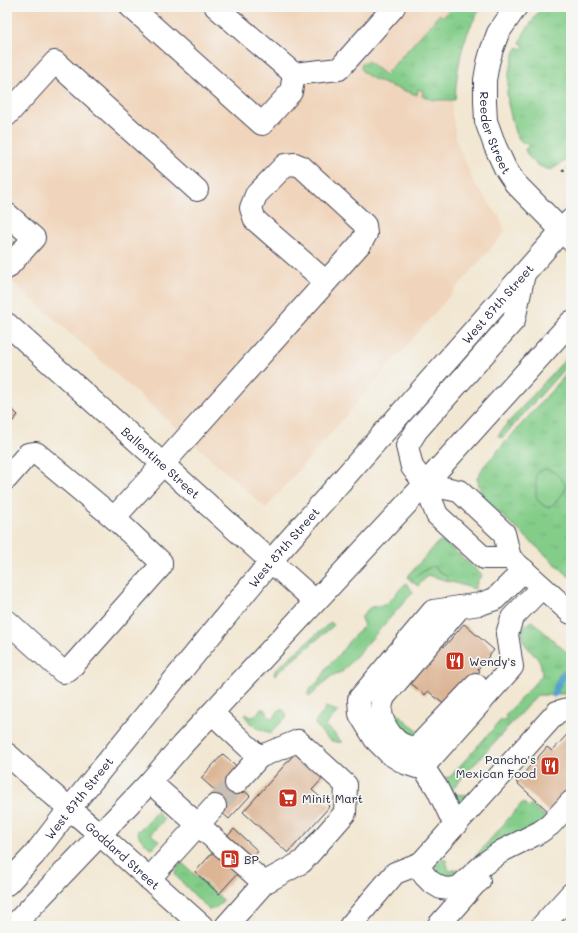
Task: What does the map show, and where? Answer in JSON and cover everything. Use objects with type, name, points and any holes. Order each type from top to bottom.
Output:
[{"type":"main road","points":[[131,7],[262,124],[291,92],[294,74]]},
{"type":"main road","points":[[216,7],[294,74],[339,69],[394,7]]},
{"type":"main road","name":"Reeder Street","points":[[516,7],[498,33],[488,63],[485,80],[486,121],[505,168],[515,183],[568,230]]},
{"type":"main road","points":[[7,115],[55,62],[197,190]]},
{"type":"main road","points":[[114,518],[163,464],[326,282],[360,244],[366,234],[365,225],[302,167],[295,164],[285,165],[256,195],[251,208],[255,220],[326,282]]},
{"type":"main road","points":[[7,214],[34,238],[7,268]]},
{"type":"main road","name":"West 87th Street","points":[[7,884],[34,855],[70,808],[270,562],[524,272],[568,230]]},
{"type":"main road","points":[[517,564],[484,558],[437,515],[424,484],[412,467],[407,446],[416,430],[514,320],[524,272]]},
{"type":"main road","points":[[20,920],[99,834],[150,782],[571,322]]},
{"type":"main road","name":"Ballentine Street","points":[[7,324],[315,601]]},
{"type":"main road","points":[[7,478],[28,454],[36,453],[114,518],[161,562],[161,566],[68,671],[63,672],[7,621]]},
{"type":"main road","points":[[424,484],[459,491],[504,533],[517,564],[571,613]]},
{"type":"main road","points":[[517,564],[496,599],[480,604],[433,611],[359,699],[360,714],[375,739],[390,754],[405,763],[417,767],[423,766],[512,667],[507,634],[512,618],[542,587]]},
{"type":"main road","points":[[460,607],[384,697],[381,711],[383,719],[386,727],[395,738],[406,746],[413,747],[419,745],[509,648]]},
{"type":"main road","points":[[350,926],[395,873],[421,863],[557,712],[571,708]]},
{"type":"main road","points":[[212,714],[259,757]]},
{"type":"main road","points":[[226,926],[264,883],[302,862],[345,813],[346,785],[298,741],[259,757],[236,783]]},
{"type":"main road","name":"Goddard Street","points":[[7,754],[202,926]]},
{"type":"main road","points":[[423,766],[437,788],[455,825]]},
{"type":"main road","points":[[150,782],[264,883]]},
{"type":"main road","points":[[421,863],[420,869],[424,876],[431,882],[441,888],[450,889],[459,887],[484,864],[502,851],[545,829],[571,802]]},
{"type":"main road","points":[[149,879],[215,806]]},
{"type":"main road","points":[[438,926],[475,884],[494,869],[515,856],[541,846],[556,834],[571,818]]},
{"type":"main road","points":[[554,922],[571,894]]},
{"type":"path","points":[[562,171],[571,164]]},
{"type":"shaded area","points":[[7,7],[479,7],[464,33],[452,92],[452,113],[456,139],[473,181],[500,218],[505,232],[266,508],[7,277]]},
{"type":"green space","points":[[446,7],[482,7],[475,17],[465,40],[457,75],[455,100],[433,100],[422,96],[423,91],[418,89],[417,95],[376,80],[368,76],[363,71],[361,65],[363,62],[367,61],[385,75],[440,14],[443,17],[449,10]]},
{"type":"green space","points":[[542,7],[571,7],[571,157],[551,170],[539,165],[529,157],[525,149],[529,146],[527,142],[523,144],[516,135],[508,104],[507,93],[509,73],[515,51],[518,47],[522,49],[524,45],[520,43],[524,33]]},
{"type":"green space","points":[[571,353],[571,361],[502,438],[498,436],[505,426]]},
{"type":"green space","points":[[571,369],[571,578],[485,500],[481,493],[477,478],[484,466]],"holes":[[[565,491],[554,504],[546,507],[538,501]]]},
{"type":"green space","points":[[545,469],[560,477],[566,486],[565,491],[554,504],[549,507],[546,507],[538,501],[536,496],[536,475],[538,472]]},
{"type":"green space","points":[[438,542],[448,545],[482,575],[478,580],[475,589],[448,581],[447,577],[434,567],[427,568],[410,580],[408,578]]},
{"type":"green space","points":[[432,566],[447,577],[448,581],[428,575],[418,586],[410,580]]},
{"type":"green space","points":[[406,583],[413,592],[342,672],[329,678],[312,695],[308,695],[309,690],[319,681],[329,665],[364,626],[361,618],[367,610],[371,607],[386,604]]},
{"type":"green space","points":[[532,621],[571,656],[571,694],[558,694],[559,686],[568,674],[563,670],[559,675],[551,695],[537,695],[453,788],[454,794],[468,795],[460,804],[457,804],[450,789],[442,779],[450,777],[502,719],[505,721],[507,719],[505,716],[542,675],[540,662],[526,646],[522,636],[522,631],[525,626]]},
{"type":"green space","points":[[331,622],[334,625],[275,675],[274,674],[276,669]]},
{"type":"green space","points":[[325,707],[338,711],[325,726],[342,742],[329,740],[315,724],[323,713]]},
{"type":"green space","points":[[390,707],[422,735],[416,739],[395,731]]},
{"type":"green space","points":[[261,709],[266,710],[268,716],[272,718],[275,717],[277,712],[281,709],[286,713],[286,719],[285,718],[271,733],[257,728],[252,723],[251,724],[245,716],[246,714],[253,717]]},
{"type":"green space","points":[[523,802],[528,807],[531,804],[548,819],[456,882],[435,875],[436,865],[442,859],[446,860],[449,871],[459,869],[462,872]]},
{"type":"green space","points":[[157,811],[164,820],[151,834],[159,841],[154,847],[150,848],[140,838],[137,831],[142,828]]},
{"type":"green space","points":[[182,863],[223,900],[217,907],[208,909],[175,875],[177,868]]},
{"type":"building","points":[[7,404],[18,415],[7,428]]},
{"type":"building","name":"Wendy's","points":[[464,624],[494,650],[478,669],[480,671],[447,707],[428,691],[425,695],[408,681],[439,643],[444,647]]},
{"type":"building","name":"Pancho's Mexican Food","points":[[571,730],[571,794],[549,812],[516,782],[547,747],[552,751]]},
{"type":"building","name":"Minit Mart","points":[[297,751],[325,776],[312,790],[330,806],[288,853],[243,812]]},
{"type":"building","points":[[223,754],[241,770],[232,779],[250,796],[229,819],[211,803],[219,794],[201,778]]},
{"type":"building","name":"BP","points":[[234,829],[258,851],[219,894],[195,872]]},
{"type":"waterway","points":[[554,694],[563,675]]},
{"type":"tunnel","points":[[215,806],[236,783]]},
{"type":"place","name":"Wendy's","points":[[455,661]]},
{"type":"place","name":"Pancho's Mexican Food","points":[[550,766]]},
{"type":"place","name":"Minit Mart","points":[[288,798]]},
{"type":"place","name":"BP","points":[[230,859]]}]
